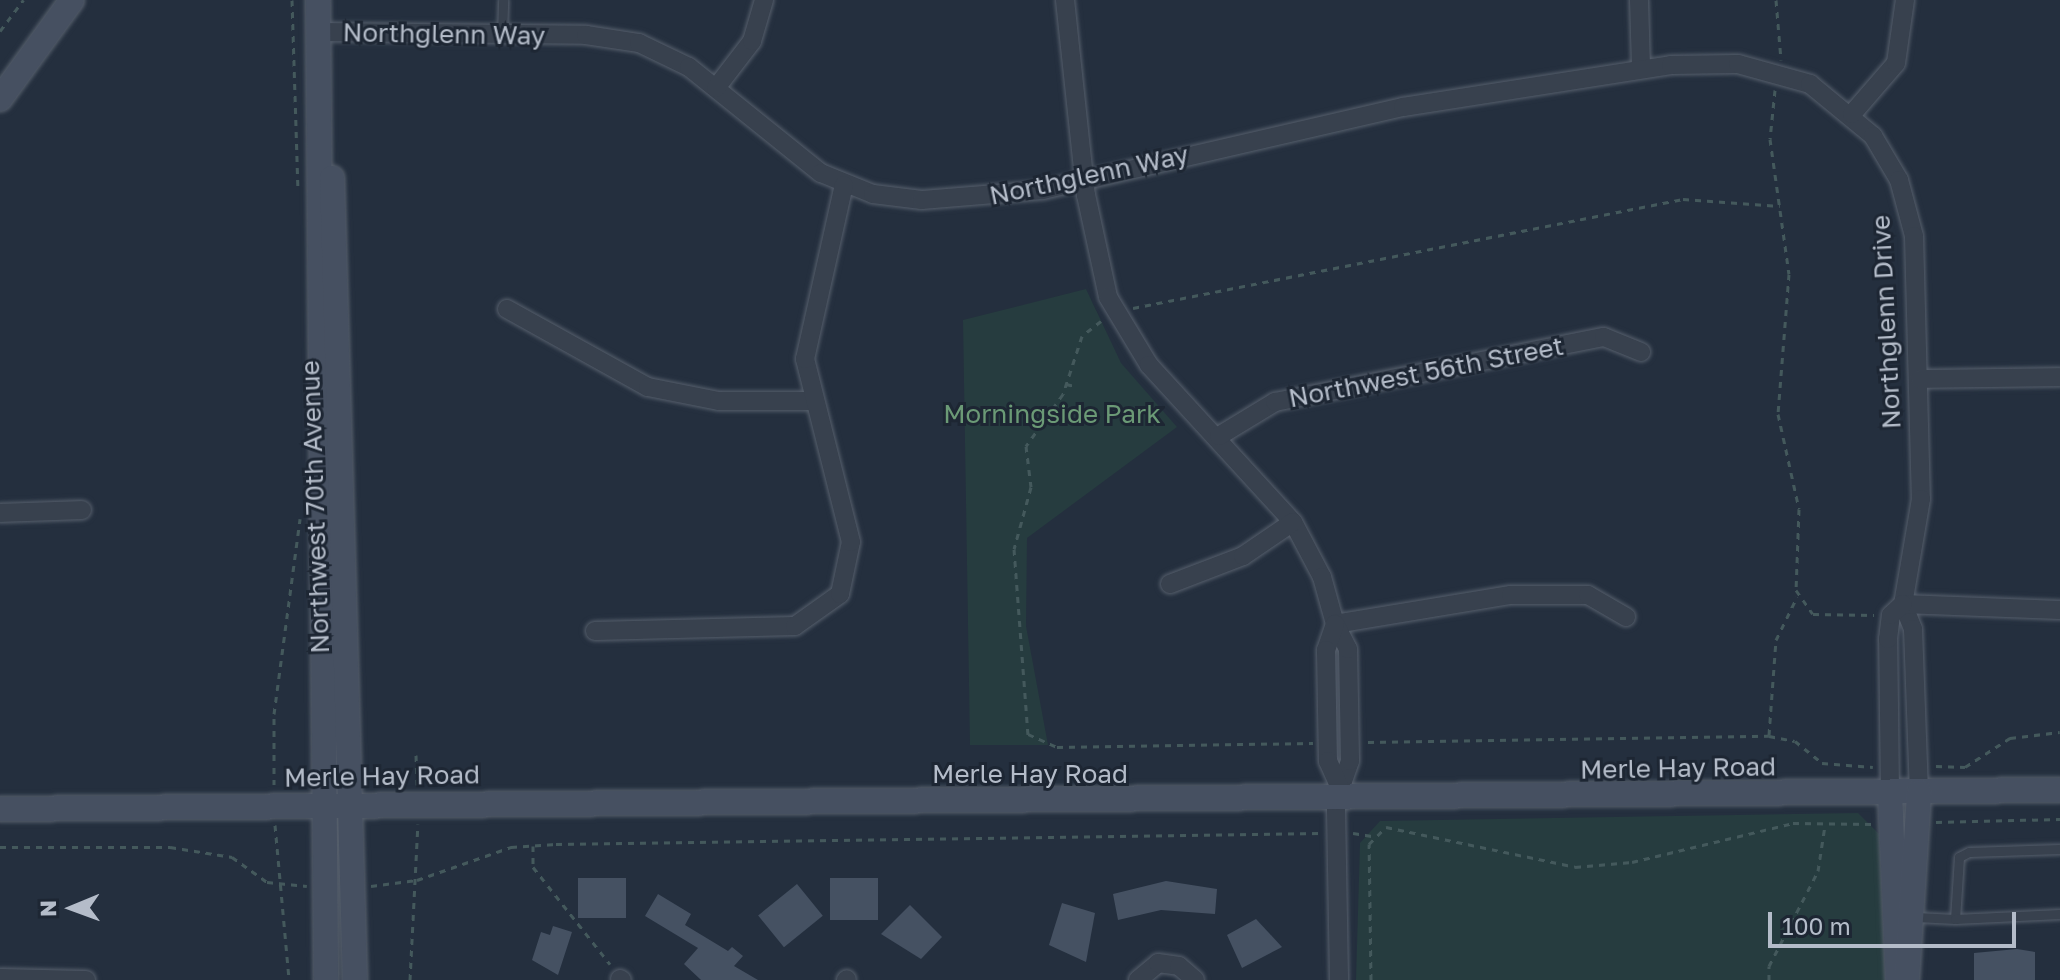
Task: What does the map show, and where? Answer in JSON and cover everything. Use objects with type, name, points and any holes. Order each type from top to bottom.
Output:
[{"type":"main road","points":[[0,99],[72,0]]},
{"type":"main road","name":"Northwest 70th Avenue","points":[[318,0],[326,980]]},
{"type":"main road","name":"Northwest 70th Avenue","points":[[319,32],[329,84],[354,804],[355,980]]},
{"type":"main road","name":"Merle Hay Road","points":[[0,809],[1338,793],[2060,790]]},
{"type":"main road","name":"Northglenn Drive","points":[[1907,980],[1916,917],[1919,792]]},
{"type":"main road","name":"Northglenn Drive","points":[[1890,793],[1898,980]]},
{"type":"street","points":[[716,88],[752,41],[764,0]]},
{"type":"street","points":[[1065,0],[1084,178],[1117,315],[1149,365],[1219,436],[1293,522],[1322,577],[1335,624],[1348,649],[1349,743],[1338,793],[1339,980]]},
{"type":"street","points":[[1639,0],[1641,69]]},
{"type":"street","points":[[1852,114],[1896,63],[1905,0]]},
{"type":"street","name":"Northglenn Way","points":[[319,32],[502,34],[639,43],[716,88],[844,185],[900,199],[960,200],[1084,178],[1403,107],[1641,69],[1755,66]]},
{"type":"street","name":"Northglenn Drive","points":[[1755,66],[1781,73],[1852,114],[1888,158],[1909,208],[1920,379],[1921,499],[1897,610],[1887,767],[1890,793]]},
{"type":"street","points":[[595,631],[777,629],[828,608],[847,579],[851,542],[810,401],[807,333],[844,185]]},
{"type":"street","points":[[507,309],[648,387],[719,401],[810,401]]},
{"type":"street","name":"Northwest 56th Street","points":[[1219,436],[1275,402],[1604,337],[1641,352]]},
{"type":"street","points":[[1920,379],[2060,377]]},
{"type":"street","points":[[0,513],[82,510]]},
{"type":"street","points":[[1170,584],[1243,556],[1293,522]]},
{"type":"street","points":[[1335,624],[1511,595],[1588,595],[1626,617]]},
{"type":"street","points":[[1897,610],[2060,610]]},
{"type":"street","name":"Northglenn Drive","points":[[1897,610],[1913,629],[1915,767],[1919,792]]},
{"type":"street","points":[[1335,624],[1326,650],[1328,742],[1338,793]]},
{"type":"street","points":[[1138,980],[1158,963],[1179,966],[1195,980]]},
{"type":"street","points":[[0,978],[86,980]]},
{"type":"lane","points":[[502,34],[503,0]]},
{"type":"lane","points":[[1955,919],[1959,857],[2060,849]]},
{"type":"lane","points":[[1916,917],[1955,919],[2060,914]]},
{"type":"path","points":[[0,31],[23,0]]},
{"type":"path","points":[[292,0],[298,189]]},
{"type":"path","points":[[1769,736],[1776,640],[1797,597],[1799,509],[1778,402],[1789,274],[1770,139],[1781,73],[1776,0]]},
{"type":"path","points":[[1328,742],[1057,747],[1033,740],[1025,723],[1014,539],[1031,487],[1026,446],[1039,420],[1056,403],[1066,384],[1082,336],[1117,315],[1669,201],[1722,197],[1780,206]]},
{"type":"path","points":[[1066,384],[1075,386]]},
{"type":"path","points":[[289,980],[277,884],[274,714],[301,506]]},
{"type":"path","points":[[1797,597],[1819,615],[1897,610]]},
{"type":"path","points":[[1915,767],[1965,767],[2010,738],[2060,732]]},
{"type":"path","points":[[1349,743],[1769,736],[1795,741],[1822,763],[1887,767]]},
{"type":"path","points":[[1936,822],[2060,819]]},
{"type":"path","points":[[410,980],[417,880],[499,850],[533,846],[1337,833],[1372,836],[1386,827],[1575,867],[1632,862],[1793,823],[1872,824]]},
{"type":"path","points":[[1769,980],[1769,966],[1818,871],[1825,825]]},
{"type":"path","points":[[1371,980],[1372,836]]},
{"type":"path","points":[[0,847],[151,845],[214,852],[277,884]]},
{"type":"path","points":[[533,846],[533,867],[621,980]]},
{"type":"green space","name":"Morningside Park","points":[[1086,289],[1121,363],[1177,427],[1027,538],[1026,626],[1048,745],[970,745],[963,320]]},
{"type":"green space","points":[[1858,813],[1879,834],[1885,980],[1356,980],[1360,843],[1380,821]]},
{"type":"building","points":[[578,878],[626,878],[626,918],[578,918]]},
{"type":"building","points":[[830,878],[878,878],[878,920],[830,920]]},
{"type":"building","points":[[1166,881],[1217,889],[1215,914],[1161,910],[1118,920],[1113,894]]},
{"type":"building","points":[[797,884],[823,916],[784,947],[758,915]]},
{"type":"building","points":[[658,894],[691,914],[685,925],[728,951],[732,947],[743,956],[734,966],[758,980],[701,980],[684,964],[698,948],[645,916]]},
{"type":"building","points":[[1062,903],[1095,913],[1086,962],[1049,945]]},
{"type":"building","points":[[910,905],[942,937],[921,959],[881,934]]},
{"type":"building","points":[[1256,919],[1282,947],[1242,968],[1227,935]]},
{"type":"building","points":[[553,926],[572,932],[558,975],[532,960],[541,932],[550,935]]},
{"type":"building","points":[[2017,949],[2035,952],[2035,980],[1974,980],[1974,953]]}]
